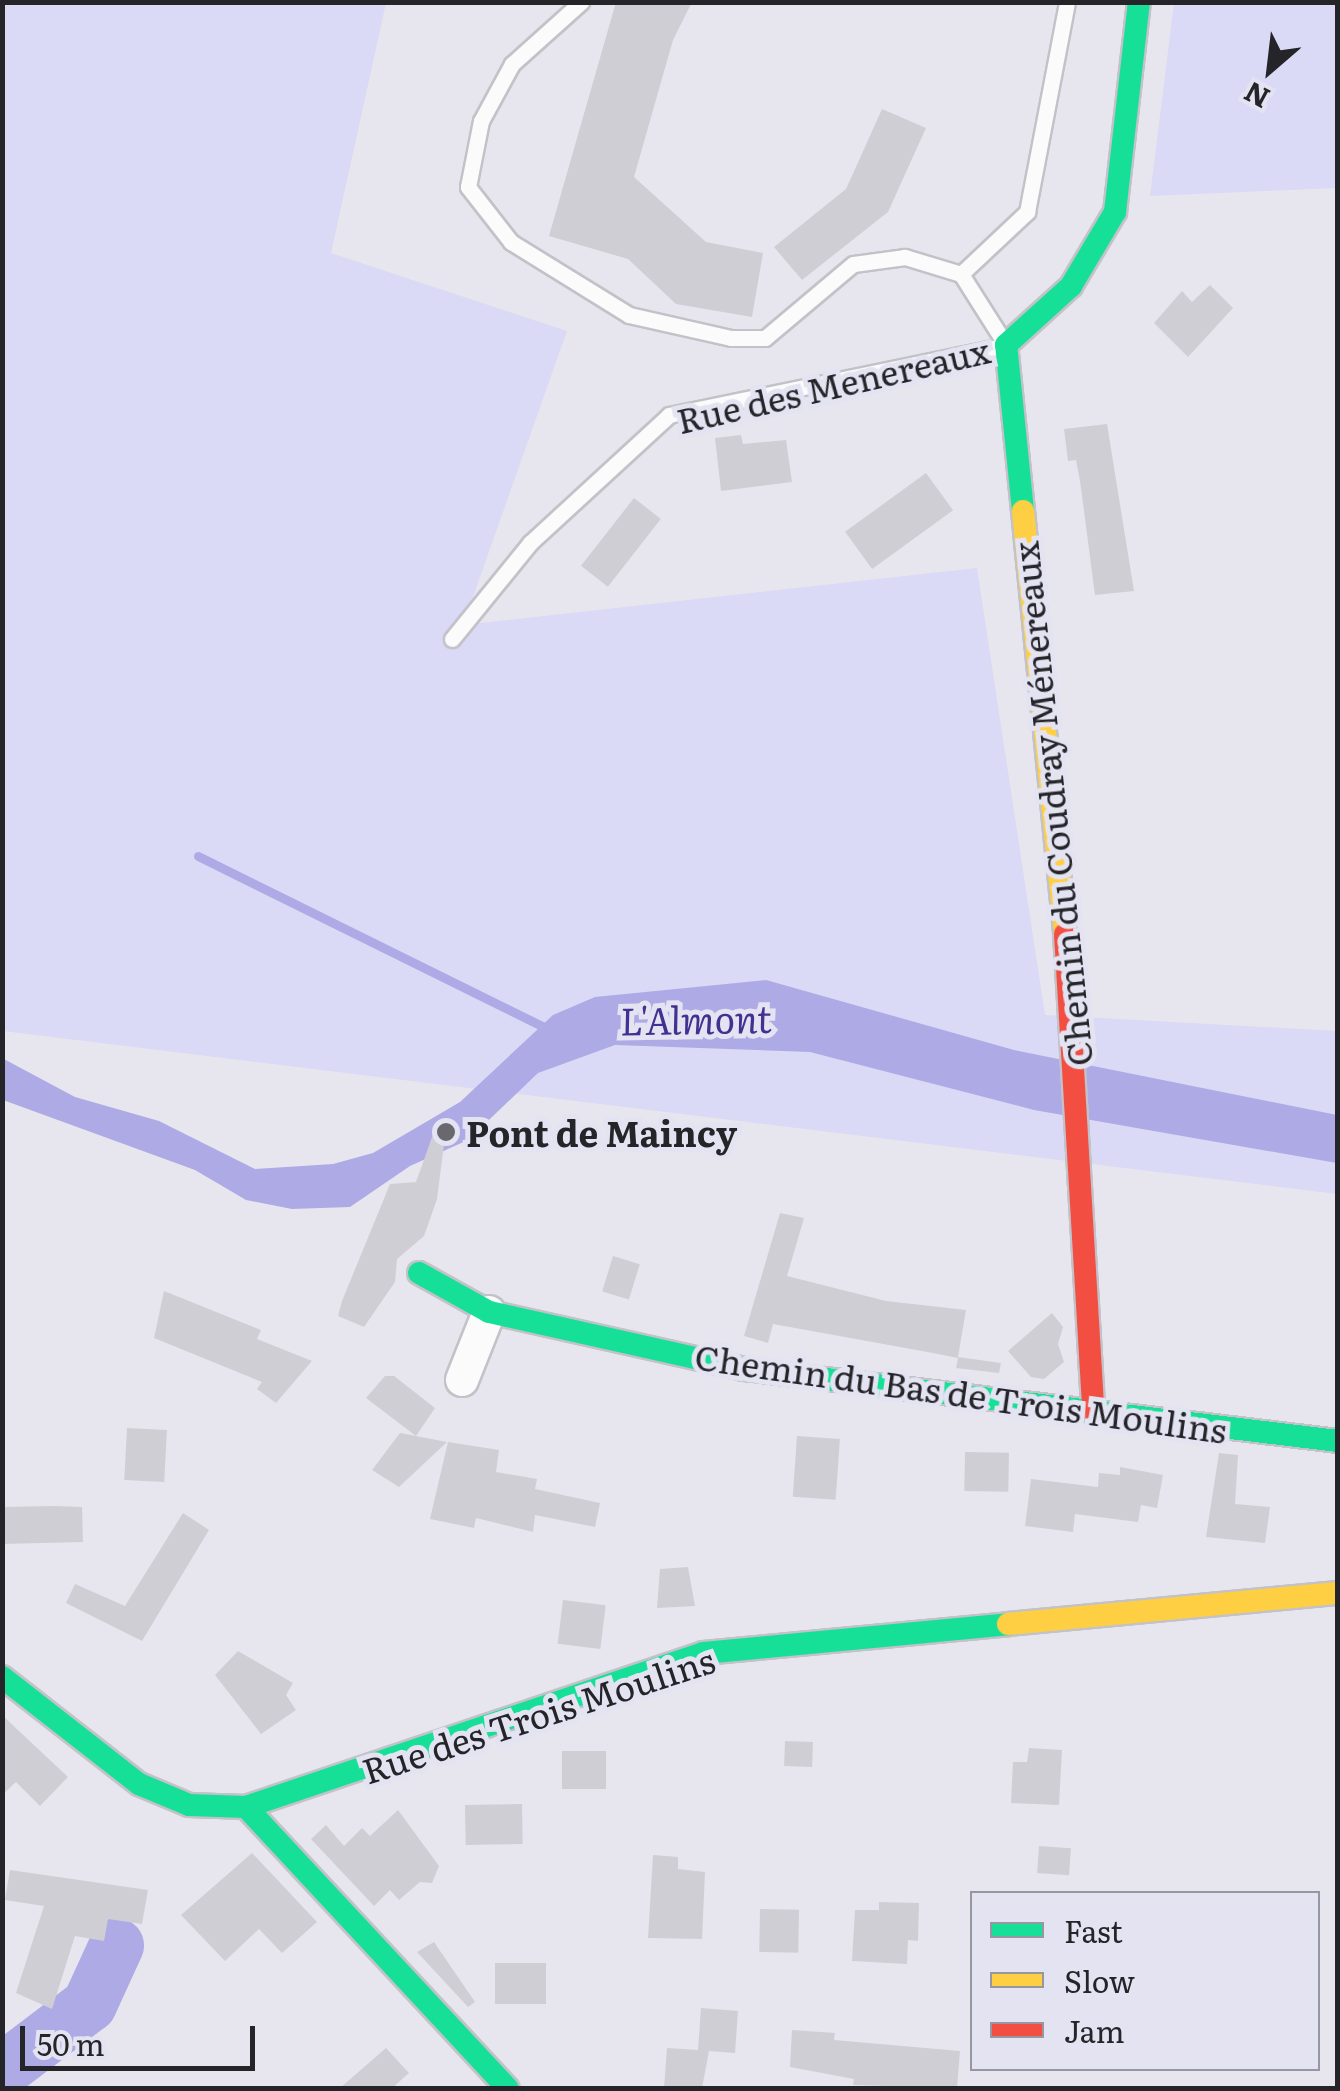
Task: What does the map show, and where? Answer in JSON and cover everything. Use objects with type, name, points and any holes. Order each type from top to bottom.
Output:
[{"type":"street","points":[[1006,346],[1071,286],[1116,212],[1139,2]]},
{"type":"street","name":"Chemin du Coudray Ménereaux","points":[[1006,346],[1077,1050],[1093,1412]]},
{"type":"street","name":"Chemin du Bas de Trois Moulins","points":[[418,1273],[488,1312],[744,1369],[1338,1441]]},
{"type":"street","points":[[462,1380],[488,1312]]},
{"type":"street","name":"Rue des Trois Moulins","points":[[246,1807],[704,1653],[1338,1593]]},
{"type":"street","points":[[2,1677],[138,1784],[188,1805],[246,1807],[507,2088]]},
{"type":"lane","points":[[581,2],[512,64],[481,121],[468,187],[511,242],[628,315],[730,338],[765,338],[853,264],[904,257],[960,274],[1006,346]]},
{"type":"lane","points":[[960,274],[1027,212],[1066,2]]},
{"type":"lane","name":"Rue des Menereaux","points":[[452,639],[530,543],[669,415],[1006,346]]},
{"type":"shaded area","points":[[3,3],[386,3],[331,253],[567,331],[463,625],[977,568],[1045,1015],[1337,1031],[1337,1194],[3,1031]]},
{"type":"shaded area","points":[[1174,3],[1337,3],[1337,188],[1150,196]]},
{"type":"water","name":"L'Almont","points":[[766,980],[1014,1050],[1337,1115],[1337,1163],[1034,1110],[810,1052],[615,1045],[538,1073],[468,1140],[410,1166],[350,1207],[292,1209],[246,1200],[195,1170],[3,1100],[2,1058],[75,1097],[159,1121],[255,1169],[333,1164],[373,1153],[460,1102],[553,1015],[595,997]]},
{"type":"building","points":[[616,2],[692,2],[673,40],[634,177],[706,242],[763,253],[752,317],[676,304],[628,259],[549,236]]},
{"type":"building","points":[[882,109],[926,128],[888,212],[802,280],[774,247],[846,189]]},
{"type":"building","points":[[1210,285],[1233,308],[1188,357],[1154,323],[1182,291],[1192,302]]},
{"type":"building","points":[[1107,424],[1134,591],[1095,595],[1080,481],[1076,460],[1068,461],[1064,429]]},
{"type":"building","points":[[741,435],[743,444],[786,440],[792,482],[721,491],[715,438]]},
{"type":"building","points":[[926,473],[953,510],[872,569],[845,532]]},
{"type":"building","points":[[634,498],[661,519],[608,587],[581,566]]},
{"type":"building","points":[[436,1126],[446,1129],[437,1199],[424,1236],[397,1259],[395,1282],[364,1327],[338,1316],[390,1184],[416,1182]]},
{"type":"building","points":[[780,1213],[804,1218],[787,1276],[886,1301],[966,1310],[958,1357],[1001,1363],[999,1373],[956,1368],[958,1358],[773,1324],[768,1343],[744,1336]]},
{"type":"building","points":[[613,1256],[640,1264],[629,1300],[602,1291]]},
{"type":"building","points":[[164,1291],[261,1330],[257,1339],[312,1361],[276,1403],[257,1389],[262,1382],[154,1338]]},
{"type":"building","points":[[1052,1313],[1063,1327],[1058,1344],[1064,1362],[1044,1379],[1031,1377],[1008,1351]]},
{"type":"building","points":[[385,1376],[394,1376],[435,1408],[416,1436],[366,1398]]},
{"type":"building","points":[[127,1428],[167,1430],[164,1482],[124,1480]]},
{"type":"building","points":[[400,1433],[447,1442],[399,1487],[372,1470]]},
{"type":"building","points":[[797,1436],[840,1439],[836,1500],[793,1497]]},
{"type":"building","points":[[448,1442],[499,1450],[496,1472],[537,1479],[535,1489],[600,1503],[595,1527],[535,1515],[533,1532],[476,1518],[474,1528],[430,1519]]},
{"type":"building","points":[[965,1452],[1009,1453],[1008,1492],[964,1491]]},
{"type":"building","points":[[1219,1453],[1238,1455],[1235,1504],[1270,1507],[1265,1543],[1206,1537]]},
{"type":"building","points":[[1120,1467],[1163,1475],[1157,1508],[1141,1505],[1138,1522],[1075,1514],[1073,1532],[1025,1526],[1031,1479],[1098,1487],[1099,1473],[1120,1475]]},
{"type":"building","points":[[2,1507],[82,1507],[83,1542],[2,1544]]},
{"type":"building","points":[[183,1513],[209,1530],[142,1641],[66,1603],[75,1584],[125,1606]]},
{"type":"building","points":[[688,1567],[695,1606],[657,1608],[660,1569]]},
{"type":"building","points":[[563,1600],[606,1605],[600,1649],[558,1644]]},
{"type":"building","points":[[238,1651],[293,1683],[286,1695],[296,1710],[261,1734],[215,1675]]},
{"type":"building","points":[[2,1715],[68,1777],[40,1806],[16,1782],[2,1795]]},
{"type":"building","points":[[785,1741],[813,1742],[812,1767],[784,1766]]},
{"type":"building","points":[[1029,1748],[1062,1750],[1059,1805],[1011,1803],[1013,1762],[1027,1762]]},
{"type":"building","points":[[562,1751],[606,1751],[606,1789],[562,1789]]},
{"type":"building","points":[[522,1804],[523,1844],[466,1845],[465,1805]]},
{"type":"building","points":[[398,1810],[439,1866],[432,1883],[420,1882],[399,1900],[390,1890],[374,1906],[311,1839],[326,1825],[344,1846],[362,1828],[370,1836]]},
{"type":"building","points":[[1039,1846],[1071,1848],[1069,1875],[1037,1873]]},
{"type":"building","points":[[252,1853],[317,1922],[282,1953],[259,1929],[225,1961],[181,1915]]},
{"type":"building","points":[[653,1855],[678,1857],[678,1869],[705,1872],[702,1939],[648,1938]]},
{"type":"building","points":[[10,1870],[148,1890],[142,1924],[108,1919],[104,1941],[75,1936],[52,2009],[16,1993],[44,1906],[5,1900]]},
{"type":"building","points":[[879,1902],[919,1903],[918,1941],[908,1940],[907,1964],[852,1961],[855,1910],[879,1910]]},
{"type":"building","points":[[760,1909],[799,1910],[798,1953],[759,1952]]},
{"type":"building","points":[[434,1942],[475,2002],[468,2007],[417,1952]]},
{"type":"building","points":[[495,1963],[546,1963],[546,2004],[495,2004]]},
{"type":"building","points":[[701,2008],[738,2011],[735,2053],[709,2051],[702,2088],[664,2088],[667,2048],[698,2050]]},
{"type":"building","points":[[792,2030],[835,2033],[834,2040],[960,2051],[957,2088],[853,2085],[854,2079],[790,2067]]},
{"type":"building","points":[[386,2048],[409,2073],[392,2088],[340,2088]]},
{"type":"waterway","points":[[198,856],[550,1030]]},
{"type":"waterway","points":[[2,2070],[89,2004],[116,1945]]},
{"type":"traffic: fast","points":[[1023,511],[1006,345],[1071,286],[1115,212],[1139,2]]},
{"type":"traffic: fast","points":[[419,1273],[489,1312],[744,1369],[1338,1441]]},
{"type":"traffic: fast","points":[[2,1677],[139,1784],[189,1805],[246,1807],[704,1653],[1008,1624]]},
{"type":"traffic: fast","points":[[246,1807],[507,2088]]},
{"type":"traffic: slow","points":[[1023,511],[1065,934]]},
{"type":"traffic: slow","points":[[1008,1624],[1338,1593]]},
{"type":"traffic: jam","points":[[1065,934],[1093,1412]]},
{"type":"place","name":"Pont de Maincy","points":[[446,1132]]}]
